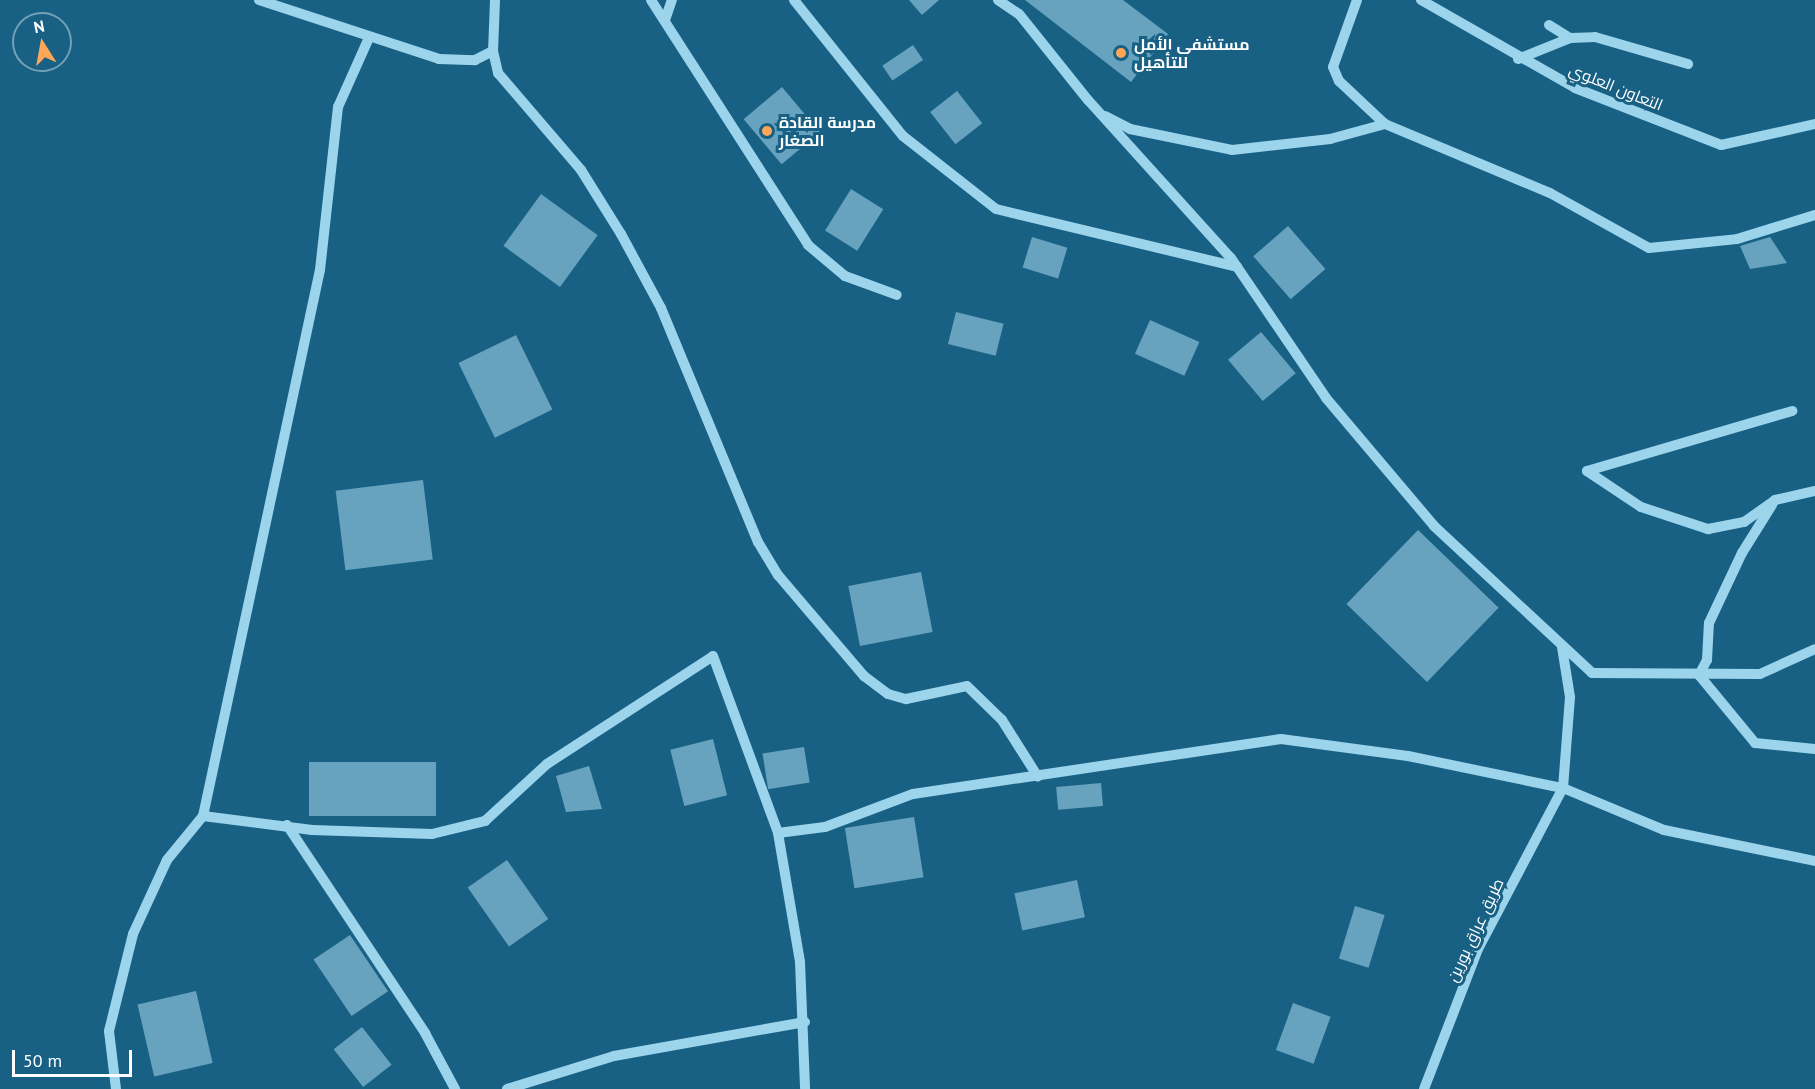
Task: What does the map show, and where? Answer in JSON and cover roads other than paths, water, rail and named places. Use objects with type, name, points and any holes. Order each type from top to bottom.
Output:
[{"type":"street","points":[[259,0],[368,40],[439,59],[476,60],[493,51]]},
{"type":"street","points":[[495,0],[493,51],[513,97],[595,192],[661,308],[758,542],[778,575],[864,676],[888,694],[906,699],[967,686],[1002,720],[1038,777]]},
{"type":"street","points":[[651,0],[808,245],[845,276],[897,295]]},
{"type":"street","points":[[665,20],[672,0]]},
{"type":"street","points":[[794,0],[903,136],[996,209],[1237,267]]},
{"type":"street","points":[[998,0],[1019,14],[1100,114],[1237,267],[1326,398],[1434,526],[1592,673],[1760,674],[1815,649]]},
{"type":"street","points":[[1357,0],[1333,67],[1339,81],[1385,124],[1550,193],[1649,248],[1737,239],[1815,215]]},
{"type":"street","name":"التعاون العلوي","points":[[1421,0],[1518,59],[1575,88],[1721,145],[1815,124]]},
{"type":"street","points":[[1549,25],[1570,38]]},
{"type":"street","points":[[1518,59],[1570,38],[1619,41],[1688,64]]},
{"type":"street","points":[[116,1089],[109,1031],[133,934],[167,860],[203,816],[320,270],[338,107],[368,40]]},
{"type":"street","points":[[1100,114],[1130,129],[1232,150],[1330,139],[1385,124]]},
{"type":"street","points":[[1792,411],[1587,471],[1641,507],[1708,529],[1743,522],[1775,500],[1815,491]]},
{"type":"street","points":[[1699,675],[1707,660],[1709,623],[1742,553],[1775,500]]},
{"type":"street","points":[[1562,646],[1570,697],[1563,788]]},
{"type":"street","points":[[203,816],[287,825],[432,834],[485,821],[547,764],[713,656],[778,833],[795,919],[805,1022],[806,1089]]},
{"type":"street","points":[[1699,675],[1755,743],[1815,749]]},
{"type":"street","points":[[778,833],[825,827],[913,794],[1281,739],[1408,756],[1563,788],[1664,830],[1815,861]]},
{"type":"street","name":"طريق عراق بورين","points":[[1424,1089],[1478,949],[1563,788]]},
{"type":"street","points":[[287,825],[425,1033],[455,1089]]},
{"type":"street","points":[[507,1089],[614,1056],[805,1022]]},
{"type":"place","name":"مستشفى الأمل للتأهيل","points":[[1121,53]]},
{"type":"place","name":"مدرسة القادة الصغار","points":[[767,131]]}]
